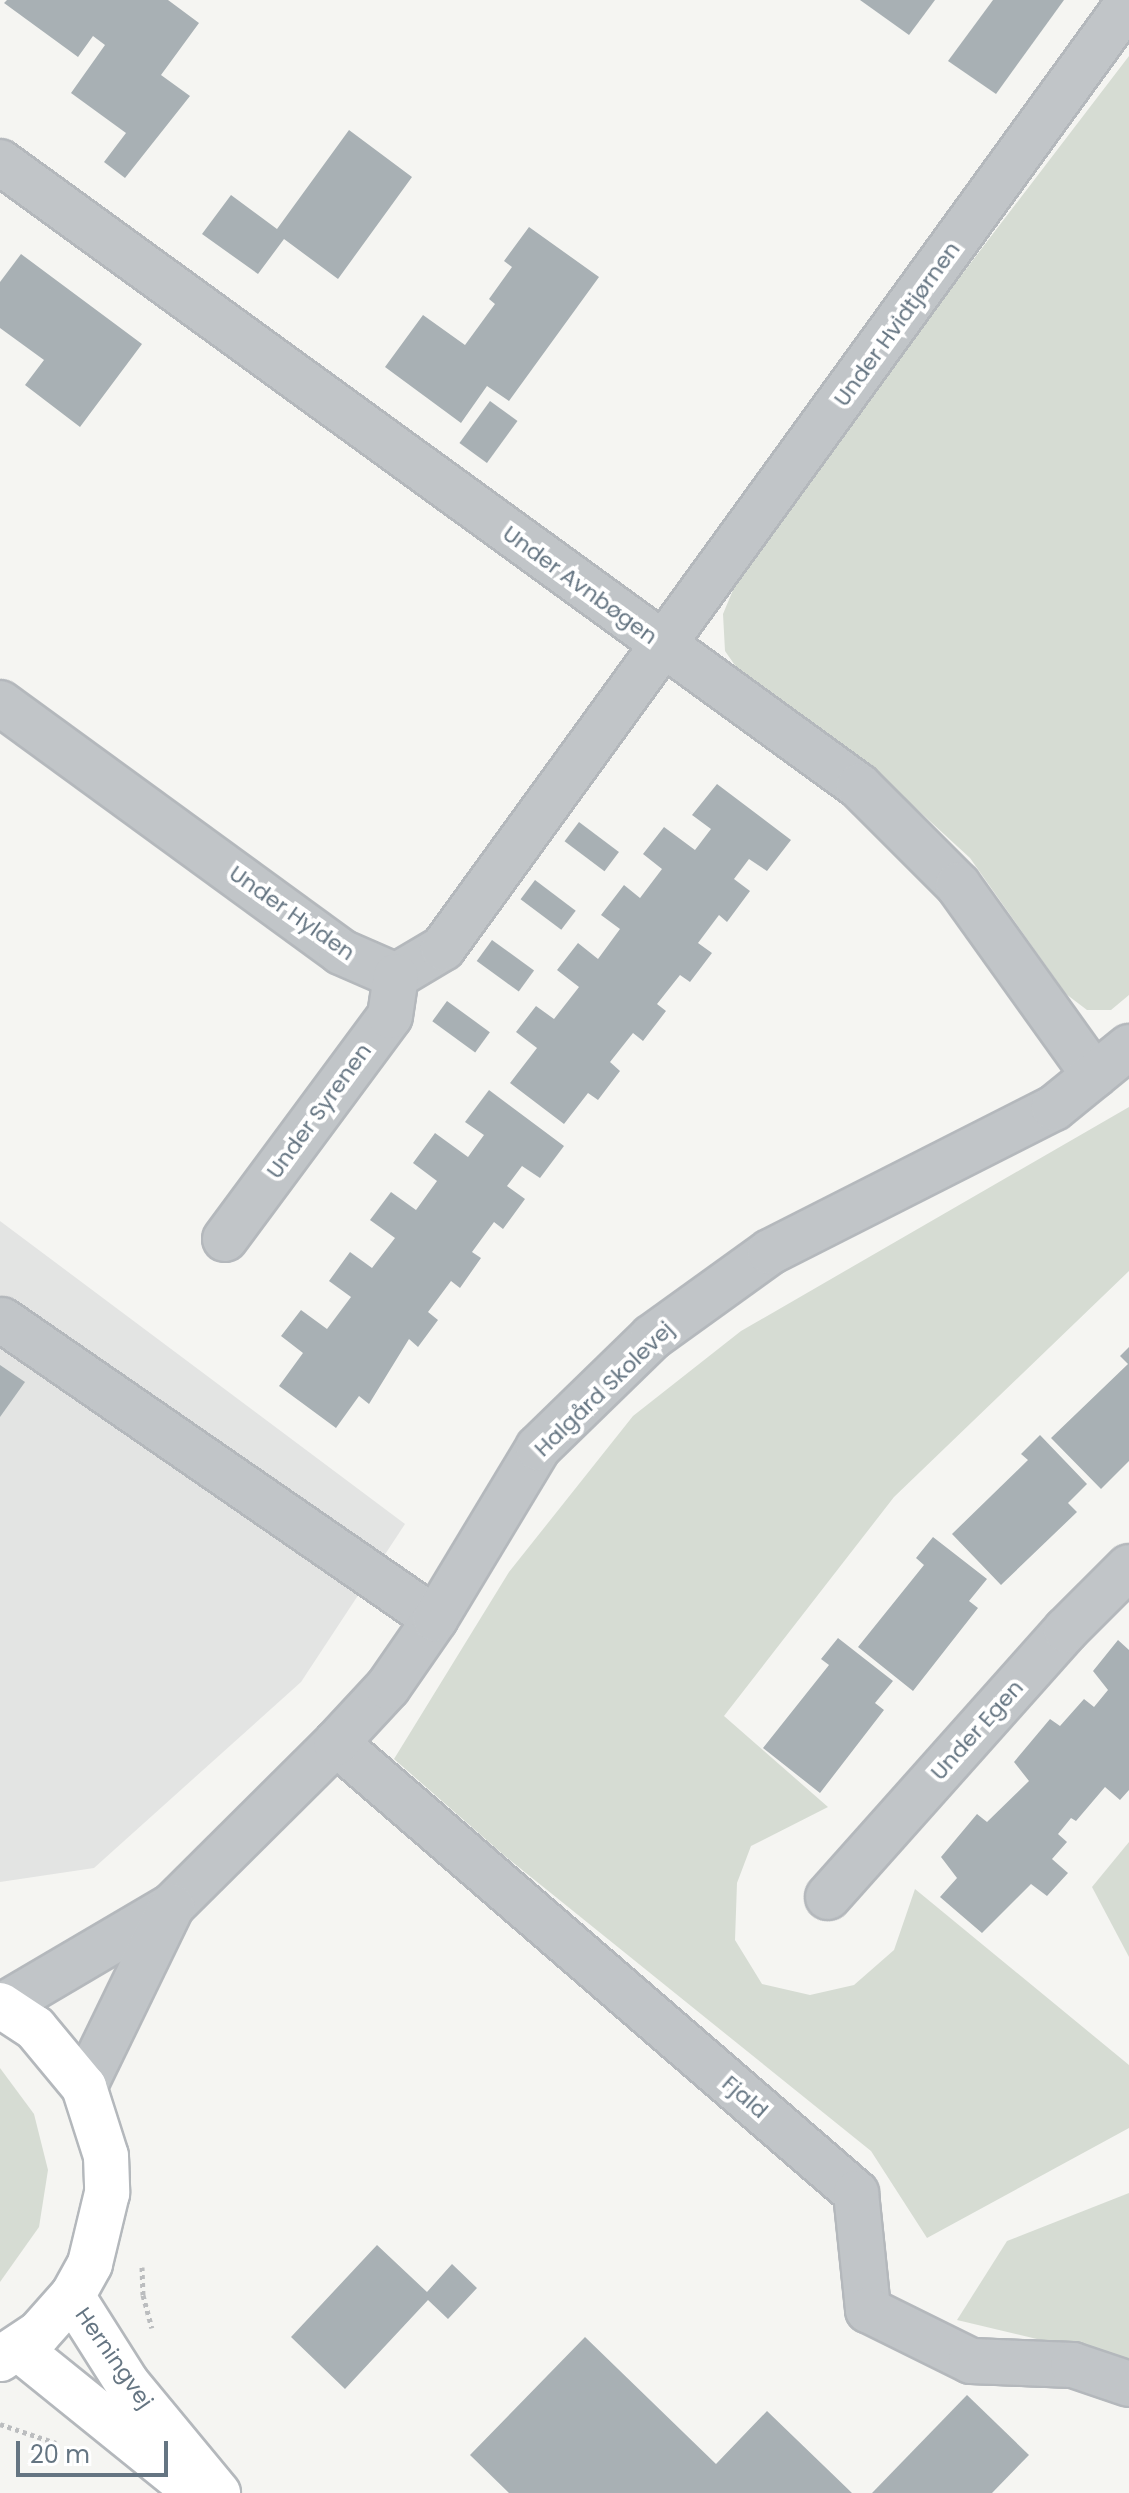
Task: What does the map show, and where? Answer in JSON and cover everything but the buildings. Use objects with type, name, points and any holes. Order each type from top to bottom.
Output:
[{"type":"main road","points":[[1,2005],[35,2028],[84,2087],[106,2156],[107,2193],[90,2264],[72,2296],[9,2354]]},
{"type":"main road","name":"Herningvej","points":[[72,2296],[127,2383],[218,2493]]},
{"type":"main road","name":"Herningvej","points":[[9,2354],[198,2493]]},
{"type":"street","name":"Under Hvidtjørnen","points":[[662,644],[1129,2]]},
{"type":"street","name":"Under Avnbøgen","points":[[0,162],[859,786],[947,874],[1038,990],[1094,1075]]},
{"type":"street","points":[[396,976],[443,948],[662,644]]},
{"type":"street","name":"Under Hylden","points":[[0,703],[341,952],[396,976]]},
{"type":"street","name":"Under Syrenen","points":[[225,1239],[390,1016],[396,976]]},
{"type":"street","name":"Halgård Skolevej","points":[[1,2005],[172,1906],[336,1743],[388,1687],[435,1619],[538,1448],[652,1337],[770,1252],[1054,1108],[1129,1047]]},
{"type":"street","points":[[2,1320],[435,1619]]},
{"type":"street","name":"Under Egen","points":[[828,1897],[1066,1630],[1129,1567]]},
{"type":"street","name":"Fjald","points":[[336,1743],[856,2193],[868,2310],[971,2361],[1073,2365],[1129,2384]]},
{"type":"street","name":"Halgård Skolevej","points":[[84,2087],[172,1906]]},
{"type":"shaded area","points":[[1129,56],[1129,995],[1111,1010],[1087,1010],[1066,994],[970,858],[882,777],[746,681],[725,651],[723,614],[748,554]]},
{"type":"shaded area","points":[[1129,1107],[1129,1271],[894,1497],[724,1716],[828,1807],[751,1846],[737,1883],[735,1940],[762,1984],[810,1995],[854,1985],[894,1950],[915,1889],[1129,2065],[1129,2128],[927,2238],[871,2151],[506,1857],[394,1759],[509,1572],[633,1416],[741,1331]]},
{"type":"shaded area","points":[[0,1221],[405,1524],[301,1682],[94,1868],[0,1882]]},
{"type":"shaded area","points":[[1129,1842],[1129,1957],[1092,1887]]},
{"type":"shaded area","points":[[0,2068],[34,2114],[48,2170],[39,2227],[0,2282]]},
{"type":"shaded area","points":[[1129,2193],[1129,2361],[957,2320],[1007,2241]]}]
